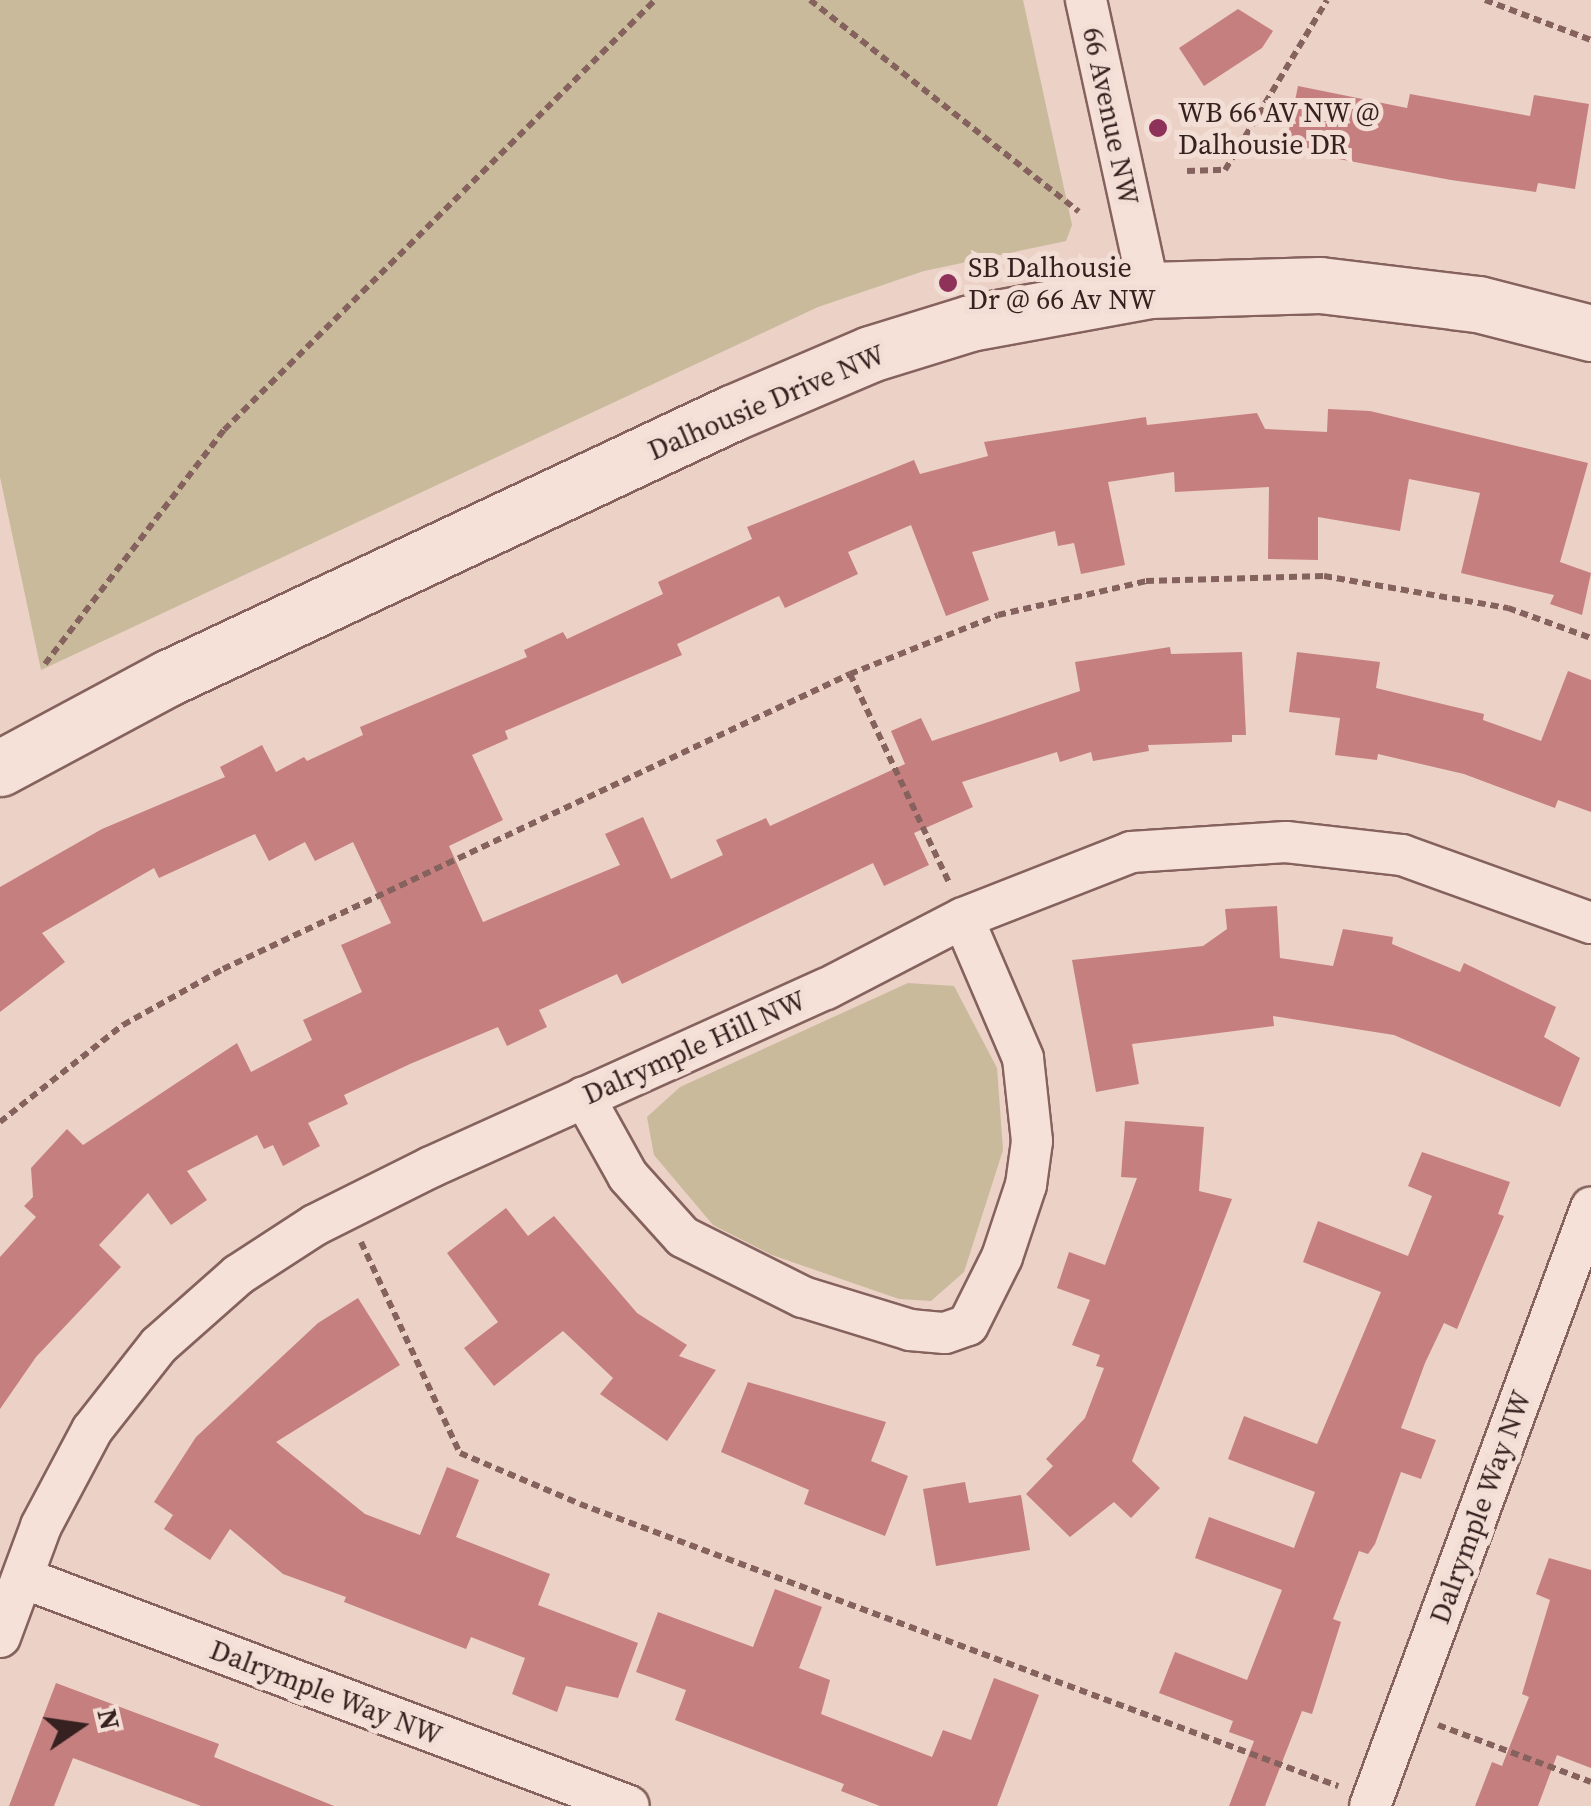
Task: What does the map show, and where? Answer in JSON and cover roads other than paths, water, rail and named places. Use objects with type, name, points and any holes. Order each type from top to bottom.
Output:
[{"type":"street","name":"66 Avenue NW","points":[[1086,0],[1149,290]]},
{"type":"street","name":"Dalhousie Drive NW","points":[[0,768],[312,610],[870,354],[1040,306],[1149,290],[1320,285],[1478,304],[1591,333]]},
{"type":"street","name":"Dalrymple Hill NW","points":[[0,1637],[64,1477],[158,1345],[238,1275],[346,1209],[584,1096],[826,989],[964,918],[1132,852],[1286,842],[1402,855],[1591,923]]},
{"type":"street","points":[[584,1096],[628,1176],[683,1236],[804,1297],[910,1330],[946,1333],[968,1324],[1002,1257],[1026,1185],[1032,1141],[1023,1058],[964,918]]},
{"type":"street","name":"Dalrymple Way NW","points":[[1371,1802],[1591,1208]]},
{"type":"street","name":"Dalrymple Way NW","points":[[23,1578],[628,1806]]},
{"type":"place","name":"WB 66 AV NW @ Dalhousie DR","points":[[1158,128]]},
{"type":"place","name":"SB Dalhousie Dr @ 66 Av NW","points":[[948,283]]}]
